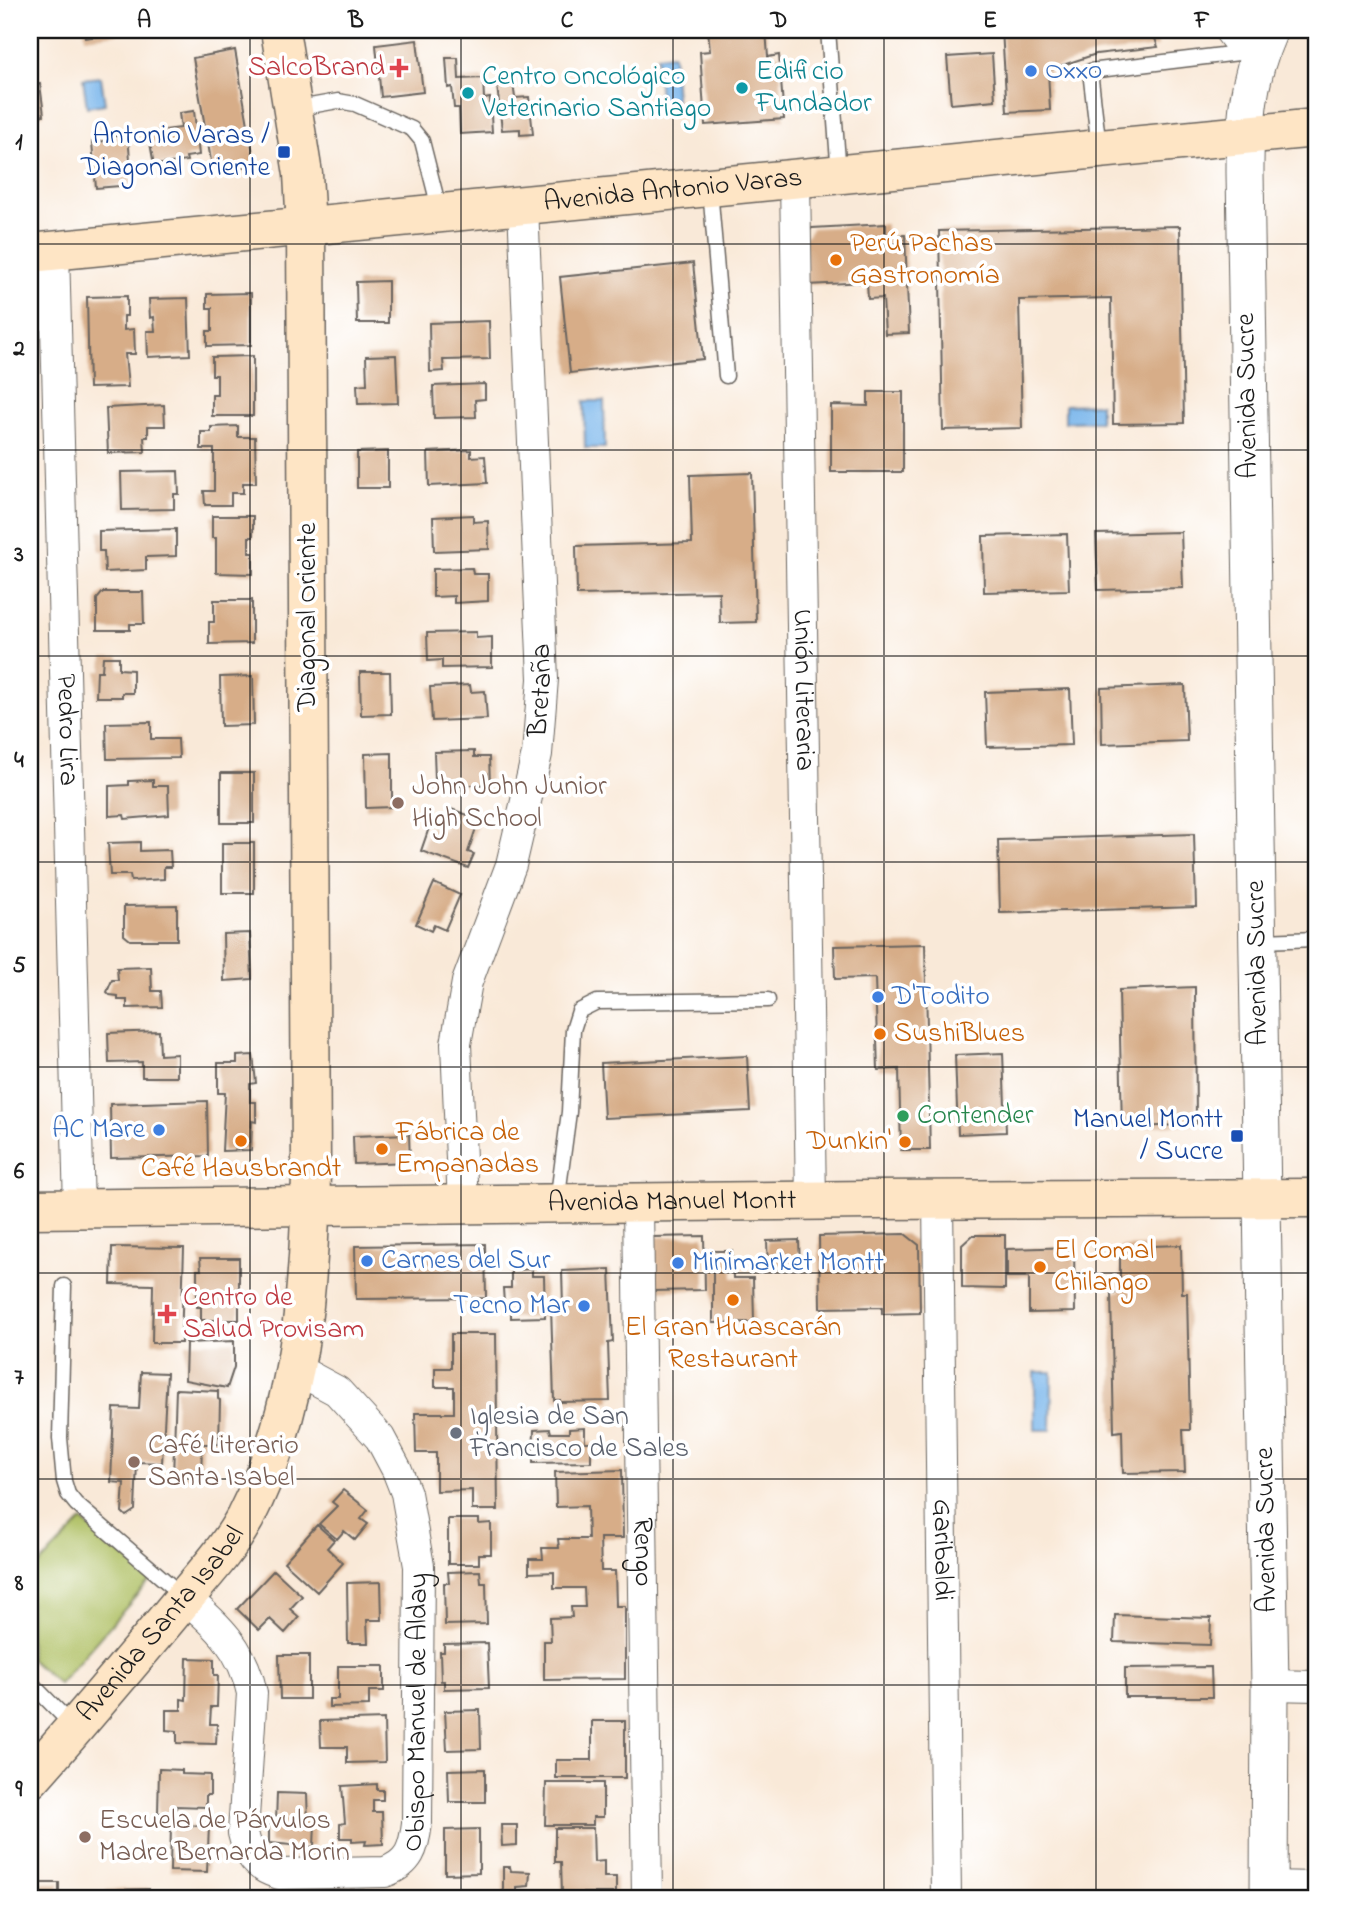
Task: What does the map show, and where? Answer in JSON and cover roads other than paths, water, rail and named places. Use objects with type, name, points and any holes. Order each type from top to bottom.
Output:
[{"type":"main road","name":"Diagonal Oriente","points":[[280,30],[305,188],[311,1206]]},
{"type":"main road","name":"Avenida Antonio Varas","points":[[42,252],[1316,128]]},
{"type":"main road","name":"Avenida Manuel Montt","points":[[30,1209],[938,1199],[1316,1198]]},
{"type":"main road","name":"Avenida Santa Isabel","points":[[30,1779],[221,1554],[244,1519],[275,1448],[296,1369],[302,1330],[311,1206]]},
{"type":"street","points":[[1229,30],[1239,43],[1259,45]]},
{"type":"street","name":"Avenida Sucre","points":[[1259,45],[1247,96],[1245,135],[1270,1685],[1269,1892]]},
{"type":"street","name":"Unión Literaria","points":[[795,179],[811,1201]]},
{"type":"street","name":"Bretaña","points":[[463,1205],[456,1044],[467,982],[511,864],[537,754],[543,679],[523,206]]},
{"type":"street","name":"Pedro Lira","points":[[42,252],[79,1209]]},
{"type":"street","name":"Garibaldi","points":[[938,1199],[946,1899]]},
{"type":"street","name":"Rengo","points":[[638,1204],[647,1899]]},
{"type":"street","name":"Obispo Manuel de Alday","points":[[184,1598],[208,1617],[240,1654],[249,1676],[252,1693],[243,1833],[247,1851],[255,1863],[279,1874],[385,1872],[399,1867],[415,1842],[417,1823],[419,1566],[405,1493],[397,1470],[380,1438],[337,1391],[296,1369]]},
{"type":"street","points":[[1270,1685],[1316,1686]]},
{"type":"street","points":[[1269,1892],[1316,1887]]},
{"type":"lane","points":[[828,30],[839,175]]},
{"type":"lane","points":[[1099,150],[1090,72],[1259,45]]},
{"type":"lane","points":[[293,109],[338,101],[355,104],[412,129],[422,141],[441,214]]},
{"type":"lane","points":[[710,188],[726,376]]},
{"type":"lane","points":[[1258,941],[1316,939]]},
{"type":"lane","points":[[557,1203],[569,1112],[573,1030],[579,1011],[597,1002],[768,1000]]},
{"type":"lane","points":[[64,1286],[60,1438],[64,1481],[68,1494],[122,1546],[184,1598]]},
{"type":"lane","points":[[30,1682],[76,1728]]},
{"type":"water","points":[[673,55],[676,101],[660,102],[657,56]]},
{"type":"water","points":[[101,77],[105,104],[87,107],[83,79]]},
{"type":"water","points":[[584,401],[604,401],[605,448],[585,448]]},
{"type":"water","points":[[1100,404],[1100,421],[1065,422],[1065,405]]},
{"type":"water","points":[[1035,1372],[1052,1372],[1051,1430],[1035,1430]]},
{"type":"place","name":"SalcoBrand","points":[[399,68]]},
{"type":"place","name":"Oxxo","points":[[1031,71]]},
{"type":"place","name":"Edificio Fundador","points":[[742,88]]},
{"type":"place","name":"Centro Oncológico Veterinario Santiago","points":[[468,93]]},
{"type":"place","name":"Antonio Varas / Diagonal Oriente","points":[[284,152]]},
{"type":"place","name":"Perú Pachas Gastronomía","points":[[836,260]]},
{"type":"place","name":"John John Junior High School","points":[[398,803]]},
{"type":"place","name":"D'Todito","points":[[878,997]]},
{"type":"place","name":"SushiBlues","points":[[880,1034]]},
{"type":"place","name":"Contender","points":[[903,1116]]},
{"type":"place","name":"AC Mare","points":[[159,1130]]},
{"type":"place","name":"Manuel Montt / Sucre","points":[[1237,1136]]},
{"type":"place","name":"Café Hausbrandt","points":[[241,1141]]},
{"type":"place","name":"Dunkin'","points":[[905,1142]]},
{"type":"place","name":"Fábrica de Empanadas","points":[[382,1149]]},
{"type":"place","name":"Carnes del Sur","points":[[367,1261]]},
{"type":"place","name":"Minimarket Montt","points":[[678,1263]]},
{"type":"place","name":"El Comal Chilango","points":[[1040,1267]]},
{"type":"place","name":"El Gran Huascarán Restaurant","points":[[733,1300]]},
{"type":"place","name":"Tecno Mar","points":[[584,1306]]},
{"type":"place","name":"Centro de Salud Provisam","points":[[167,1314]]},
{"type":"place","name":"Iglesia de San Francisco de Sales","points":[[456,1433]]},
{"type":"place","name":"Café Literario Santa Isabel","points":[[134,1462]]},
{"type":"place","name":"Escuela de Párvulos Madre Bernarda Morin","points":[[85,1837]]}]
